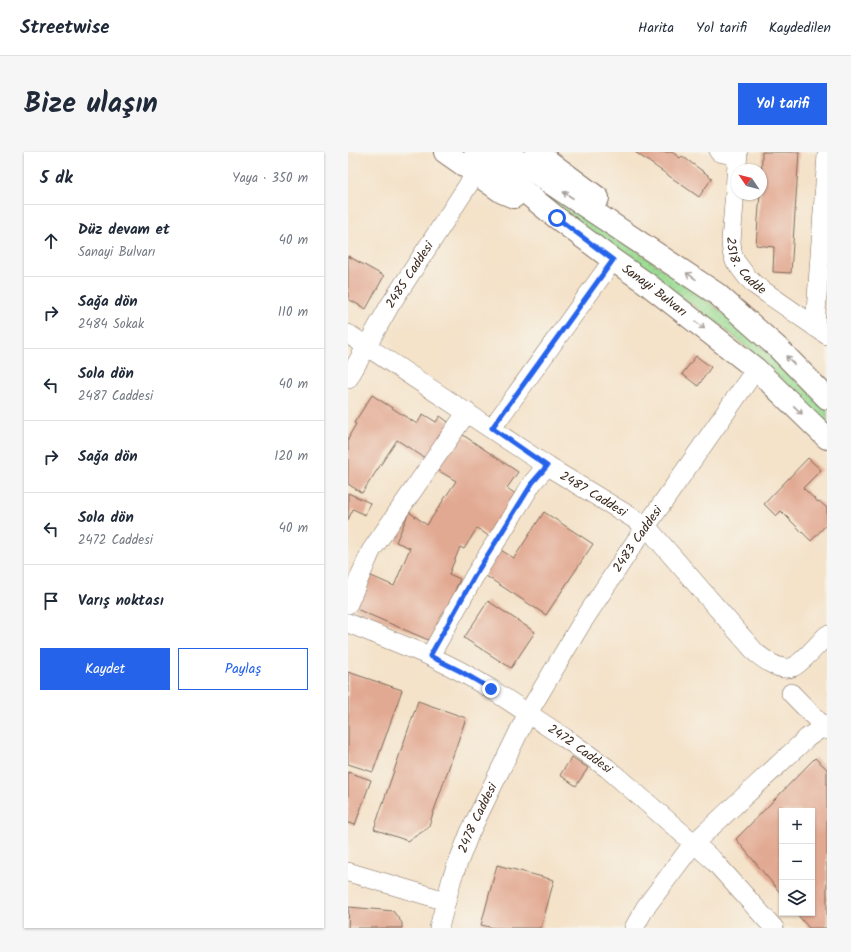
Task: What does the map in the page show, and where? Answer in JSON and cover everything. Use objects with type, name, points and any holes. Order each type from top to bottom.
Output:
[{"type":"main road","name":"Sanayi Bulvarı","points":[[446,152],[476,162],[502,192],[557,218],[646,283],[756,370],[827,438]]},
{"type":"main road","points":[[506,152],[717,294],[778,348],[827,398]]},
{"type":"main road","points":[[536,152],[616,212],[628,224],[636,239]]},
{"type":"street","name":"2518. Cadde","points":[[731,154],[731,241],[735,261],[755,285],[821,331]]},
{"type":"street","points":[[821,331],[827,155]]},
{"type":"street","name":"2485 Caddesi","points":[[348,379],[390,305],[476,162]]},
{"type":"street","points":[[492,428],[613,260]]},
{"type":"street","name":"2487 Caddesi","points":[[348,334],[492,428],[547,466],[646,526],[756,652],[770,663],[784,668],[793,667],[827,635]]},
{"type":"street","name":"2483 Caddesi","points":[[528,713],[581,624],[646,526],[756,370]]},
{"type":"street","points":[[348,604],[370,552],[467,412]]},
{"type":"street","points":[[430,656],[474,577],[533,482],[547,466]]},
{"type":"street","name":"2472 Caddesi","points":[[348,623],[430,656],[460,671],[528,713],[607,768],[719,866],[774,928]]},
{"type":"street","points":[[634,928],[645,908],[694,844],[807,738],[826,727],[791,693]]},
{"type":"street","name":"2478 Caddesi","points":[[439,928],[452,878],[470,832],[528,713]]},
{"type":"street","points":[[348,873],[446,901]]},
{"type":"green space","points":[[479,152],[499,152],[706,300],[737,324],[827,408],[827,425],[751,351],[720,325]]},
{"type":"building","points":[[635,152],[672,152],[680,158],[682,156],[712,178],[699,197]]},
{"type":"building","points":[[762,152],[799,152],[791,273],[773,272],[774,247],[756,245],[760,200],[767,200],[767,164],[762,164]]},
{"type":"building","points":[[348,256],[384,276],[366,309],[348,299]]},
{"type":"building","points":[[696,356],[711,367],[698,386],[682,374]]},
{"type":"building","points":[[372,395],[417,424],[423,414],[436,422],[440,416],[451,424],[428,460],[397,440],[362,493],[348,484],[348,439],[356,424],[354,423]]},
{"type":"building","points":[[460,433],[518,472],[507,488],[517,495],[490,537],[477,528],[464,549],[460,547],[449,574],[460,579],[433,642],[354,608],[369,575],[394,586],[410,548],[396,542],[409,512],[427,525],[456,481],[436,469]]},
{"type":"building","points":[[808,458],[821,470],[803,488],[827,508],[827,524],[811,541],[781,511],[776,516],[764,504]]},
{"type":"building","points":[[348,493],[370,503],[365,515],[353,509],[348,520]]},
{"type":"building","points":[[544,512],[593,544],[546,615],[483,574],[499,549],[514,558]]},
{"type":"building","points":[[488,601],[535,632],[511,668],[464,638]]},
{"type":"building","points":[[348,672],[402,690],[373,772],[348,764]]},
{"type":"building","points":[[418,701],[466,718],[428,828],[408,841],[374,829]]},
{"type":"building","points":[[572,757],[588,768],[576,786],[560,775]]},
{"type":"building","points":[[815,758],[827,769],[827,928],[809,928],[799,916],[815,916],[815,808],[779,808],[779,891],[736,839]]},
{"type":"building","points":[[348,772],[371,780],[355,825],[348,823]]},
{"type":"building","points":[[497,865],[554,880],[541,928],[494,928],[481,925]]},
{"type":"building","points":[[349,907],[393,911],[402,923],[402,928],[348,928]]},
{"type":"route","points":[[491,689],[430,656],[474,577],[533,482],[547,466],[492,428],[613,260],[557,218]]}]
